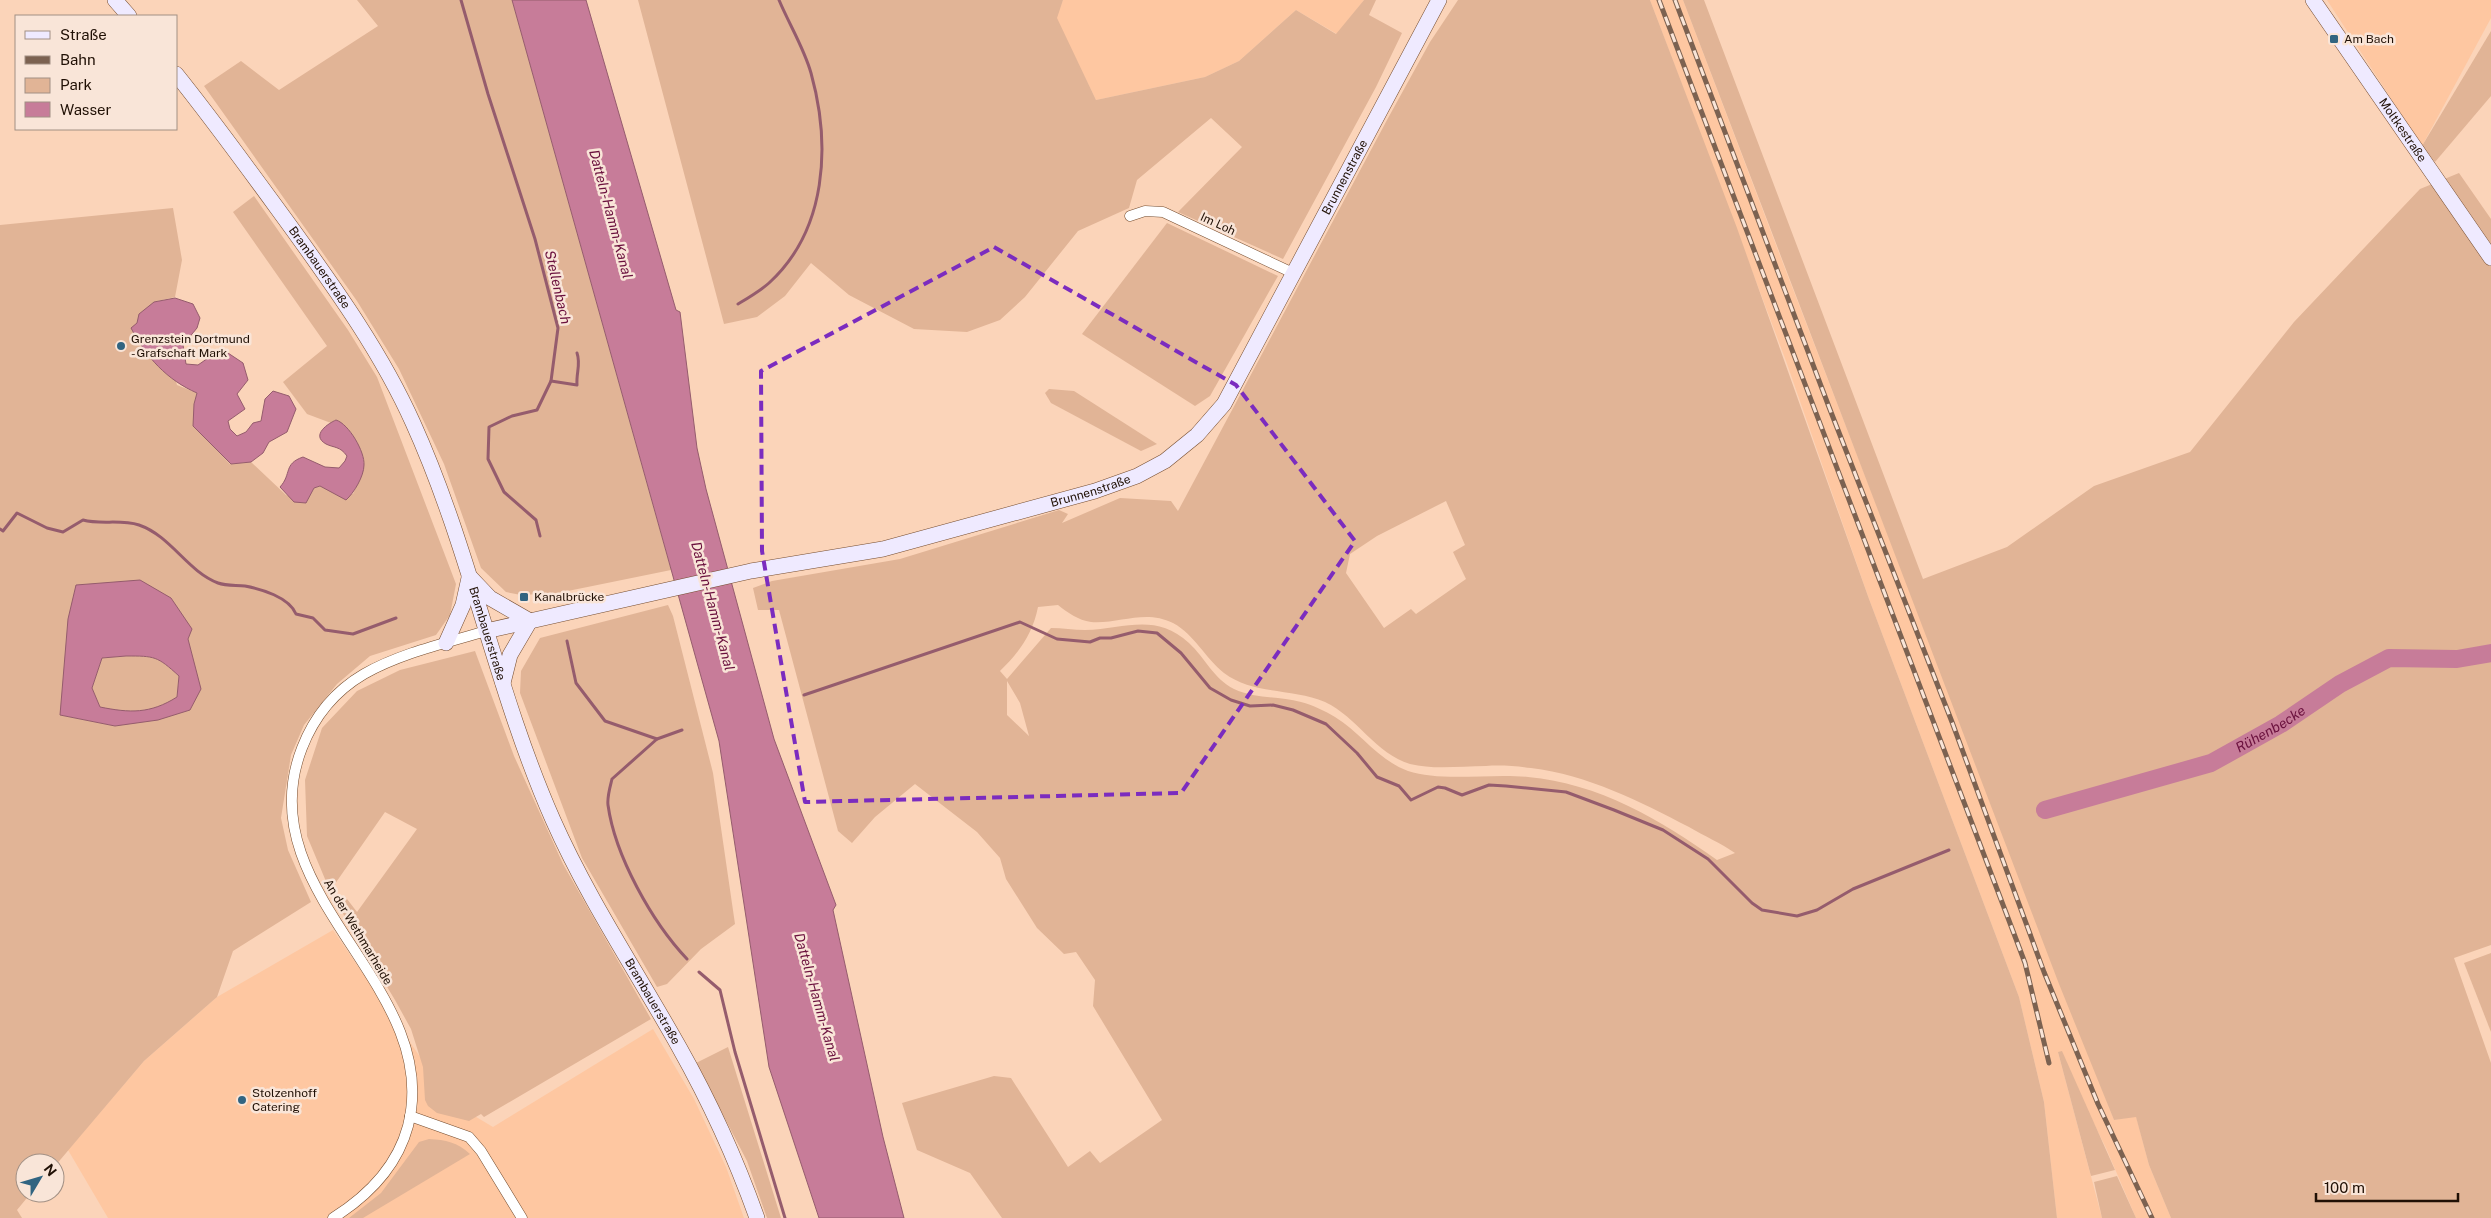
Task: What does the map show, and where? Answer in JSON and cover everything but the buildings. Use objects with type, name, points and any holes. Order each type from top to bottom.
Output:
[{"type":"street","points":[[115,0],[128,15]]},
{"type":"street","name":"Brunnenstraße","points":[[486,631],[751,571],[883,549],[1095,491],[1150,470],[1175,454],[1218,413],[1439,0]]},
{"type":"street","name":"Moltkestraße","points":[[2313,0],[2491,258]]},
{"type":"street","name":"Brambauerstraße","points":[[178,77],[328,278],[390,377],[431,464],[531,767],[571,857],[710,1105],[737,1164],[757,1218]]},
{"type":"street","name":"Im Loh","points":[[1130,216],[1145,211],[1162,212],[1294,273]]},
{"type":"street","points":[[469,576],[490,598],[530,621],[510,655],[503,683]]},
{"type":"street","points":[[446,643],[463,605],[469,576]]},
{"type":"street","name":"An der Wethmarheide","points":[[333,1218],[365,1194],[384,1174],[398,1151],[410,1116],[413,1079],[410,1059],[404,1040],[389,1008],[321,898],[310,874],[296,834],[292,795],[294,775],[305,740],[323,709],[364,674],[406,656],[486,631]]},
{"type":"street","points":[[410,1116],[468,1137],[481,1151],[522,1218]]},
{"type":"highlighted area","points":[[994,247],[1236,385],[1355,541],[1181,793],[805,802],[762,551],[761,371]]},
{"type":"shaded area","points":[[1063,0],[1364,0],[1337,34],[1296,10],[1239,61],[1205,77],[1096,100],[1056,18]]},
{"type":"shaded area","points":[[1650,0],[1683,0],[2114,1120],[2136,1116],[2149,1165],[2171,1218],[2136,1218],[2106,1148],[2058,1052],[2102,1218],[2057,1218],[2044,1102],[2019,997],[1869,599],[1786,361]]},
{"type":"shaded area","points":[[2327,0],[2491,0],[2491,18],[2422,146]]},
{"type":"shaded area","points":[[333,930],[451,1102],[493,1127],[653,1029],[694,1099],[726,1167],[744,1218],[108,1218],[68,1150],[144,1061],[217,997]]},
{"type":"green space","points":[[357,0],[512,0],[671,570],[558,593],[521,595],[506,592],[481,568],[444,464],[399,369],[357,301],[204,86],[241,61],[279,90],[378,26]]},
{"type":"green space","points":[[638,0],[1063,0],[1057,18],[1096,100],[1205,77],[1239,61],[1296,10],[1336,34],[1364,0],[1376,0],[1369,15],[1402,33],[1376,87],[1283,259],[1178,212],[1242,147],[1211,118],[1137,180],[1129,208],[1078,231],[1025,297],[1000,320],[967,332],[914,329],[849,295],[811,263],[785,296],[757,317],[724,324]]},
{"type":"green space","points":[[1458,0],[1650,0],[1737,228],[1869,599],[2019,997],[2044,1102],[2057,1218],[1002,1218],[970,1173],[917,1150],[902,1103],[994,1076],[1011,1078],[1068,1167],[1090,1151],[1100,1163],[1162,1120],[1093,1006],[1095,980],[1076,952],[1064,954],[1037,928],[1006,879],[1000,858],[977,832],[915,784],[875,817],[852,843],[838,831],[779,610],[758,610],[753,588],[772,581],[900,559],[1059,510],[1068,514],[1062,523],[1120,498],[1171,501],[1178,511],[1430,42]],"holes":[[[1446,501],[1465,545],[1453,552],[1466,579],[1416,614],[1411,609],[1384,628],[1346,573],[1350,554],[1377,536]],[[1058,605],[1073,616],[1091,622],[1142,617],[1163,619],[1181,628],[1217,667],[1235,680],[1260,688],[1300,695],[1325,702],[1347,717],[1387,752],[1410,764],[1428,767],[1514,766],[1552,771],[1613,790],[1689,827],[1735,853],[1717,860],[1651,818],[1604,795],[1579,787],[1528,777],[1451,777],[1408,771],[1388,760],[1344,723],[1319,708],[1301,702],[1259,696],[1234,689],[1215,674],[1189,643],[1164,628],[1152,625],[1139,624],[1085,630],[1051,628],[1007,679],[1000,671],[1013,657],[1029,634],[1038,607]],[[1007,681],[1020,703],[1029,736],[1007,715]]]},
{"type":"green space","points":[[1683,0],[1704,0],[1923,579],[2007,547],[2094,486],[2190,452],[2294,322],[2420,189],[2459,173],[2491,219],[2491,945],[2454,958],[2491,1063],[2491,1218],[2171,1218],[2149,1165],[2136,1117],[2114,1120],[2059,984]]},
{"type":"green space","points":[[2491,31],[2491,96],[2435,162],[2422,146]]},
{"type":"green space","points":[[254,196],[348,330],[377,377],[456,584],[450,615],[436,635],[370,656],[337,684],[304,725],[291,755],[281,818],[288,850],[311,902],[233,951],[217,997],[144,1061],[65,1154],[15,1153],[15,1203],[23,1203],[17,1210],[22,1218],[0,1218],[0,225],[173,208],[182,260],[175,297],[154,302],[177,385],[197,393],[194,404],[194,426],[230,464],[251,462],[286,495],[306,502],[314,488],[321,486],[353,494],[361,476],[336,420],[331,423],[307,414],[283,382],[327,346],[233,212]],"holes":[[[140,580],[192,629],[188,639],[193,659],[190,710],[115,726],[60,715]]]},
{"type":"green space","points":[[1167,223],[1278,276],[1210,396],[1195,406],[1082,334]]},
{"type":"green space","points":[[1049,389],[1074,391],[1157,444],[1141,451],[1051,403],[1045,393]]},
{"type":"green space","points":[[668,605],[673,616],[713,773],[735,924],[701,949],[667,984],[657,987],[582,858],[520,693],[521,671],[540,638]]},
{"type":"green space","points":[[475,651],[514,756],[563,864],[651,1019],[484,1117],[481,1114],[469,1121],[437,1113],[428,1106],[425,1100],[423,1067],[411,1029],[339,907],[347,899],[357,912],[417,829],[385,812],[330,891],[307,836],[305,780],[322,728],[357,691],[400,670]]},
{"type":"green space","points":[[126,656],[155,658],[165,664],[179,676],[177,697],[149,710],[121,711],[100,707],[92,688],[102,658]]},
{"type":"green space","points":[[2491,953],[2491,1032],[2464,963]]},
{"type":"green space","points":[[728,1047],[781,1218],[767,1218],[747,1161],[696,1063]]},
{"type":"green space","points":[[2062,1051],[2115,1170],[2091,1176],[2058,1052]]},
{"type":"green space","points":[[429,1139],[451,1142],[470,1154],[363,1218],[349,1218],[381,1193],[419,1142]]},
{"type":"green space","points":[[2117,1176],[2136,1218],[2102,1218],[2094,1182]]},
{"type":"water","name":"Datteln-Hamm-Kanal","points":[[512,0],[586,0],[676,310],[680,312],[697,448],[706,489],[774,739],[836,905],[833,910],[883,1137],[904,1218],[819,1218],[769,1067],[719,741]]},
{"type":"water","points":[[175,298],[193,304],[200,318],[197,328],[183,345],[186,364],[198,365],[211,356],[225,351],[243,363],[248,380],[237,394],[245,409],[228,421],[230,429],[237,436],[246,432],[253,423],[261,421],[265,399],[273,391],[289,396],[296,409],[287,432],[269,442],[263,453],[251,462],[231,464],[193,426],[194,404],[197,393],[186,388],[158,367],[143,349],[131,328],[137,323],[139,314],[154,302]]},
{"type":"water","points":[[336,420],[351,433],[362,453],[364,469],[358,484],[346,500],[320,486],[314,488],[306,503],[294,502],[280,487],[293,463],[303,457],[325,467],[339,468],[345,461],[347,456],[344,453],[326,444],[320,437],[322,430]]},
{"type":"water","points":[[140,580],[171,598],[192,629],[188,639],[201,689],[190,710],[158,720],[115,726],[60,715],[68,619],[76,585]],"holes":[[[136,656],[155,658],[166,664],[179,676],[177,697],[158,707],[140,711],[100,707],[92,688],[102,658]]]},
{"type":"waterway","name":"Stellenbach","points":[[461,0],[488,94],[535,239],[558,328],[551,381],[537,410],[512,416],[489,427],[488,459],[504,492],[536,520],[540,536]]},
{"type":"waterway","points":[[738,304],[769,283],[788,262],[803,238],[813,212],[819,185],[822,157],[821,129],[811,73],[779,0]]},
{"type":"waterway","points":[[551,381],[577,385],[579,361],[577,353]]},
{"type":"waterway","points":[[0,529],[3,531],[17,513],[47,528],[63,532],[83,520],[132,523],[150,530],[160,537],[207,578],[221,584],[259,589],[281,598],[296,614],[313,618],[325,630],[353,634],[396,618]]},
{"type":"waterway","points":[[804,695],[1020,622],[1057,639],[1090,642],[1100,638],[1111,638],[1138,631],[1157,633],[1181,653],[1210,688],[1231,700],[1250,706],[1273,705],[1293,710],[1326,724],[1357,753],[1377,777],[1399,786],[1411,800],[1438,787],[1462,795],[1489,785],[1566,792],[1663,830],[1708,859],[1752,903],[1762,910],[1797,916],[1817,910],[1853,889],[1949,850]]},
{"type":"waterway","name":"Stellenbach","points":[[567,641],[576,683],[605,721],[657,739]]},
{"type":"waterway","name":"Rühenbecke","points":[[2045,810],[2211,763],[2281,724],[2340,684],[2389,658],[2457,659],[2491,653]]},
{"type":"waterway","points":[[682,730],[657,739],[612,779],[608,802],[618,845],[637,887],[661,926],[687,959]]},
{"type":"waterway","points":[[699,972],[720,990],[735,1052],[785,1218]]},
{"type":"railway","points":[[1659,0],[2025,963],[2049,1063]]},
{"type":"railway","points":[[1675,0],[1829,407],[1952,722],[2044,972],[2098,1104],[2152,1218]]},
{"type":"place","name":"Am Bach","points":[[2334,39]]},
{"type":"place","name":"Grenzstein Dortmund - Grafschaft Mark","points":[[121,346]]},
{"type":"place","name":"Kanalbrücke","points":[[524,597]]},
{"type":"place","name":"Stolzenhoff Catering","points":[[242,1100]]}]
